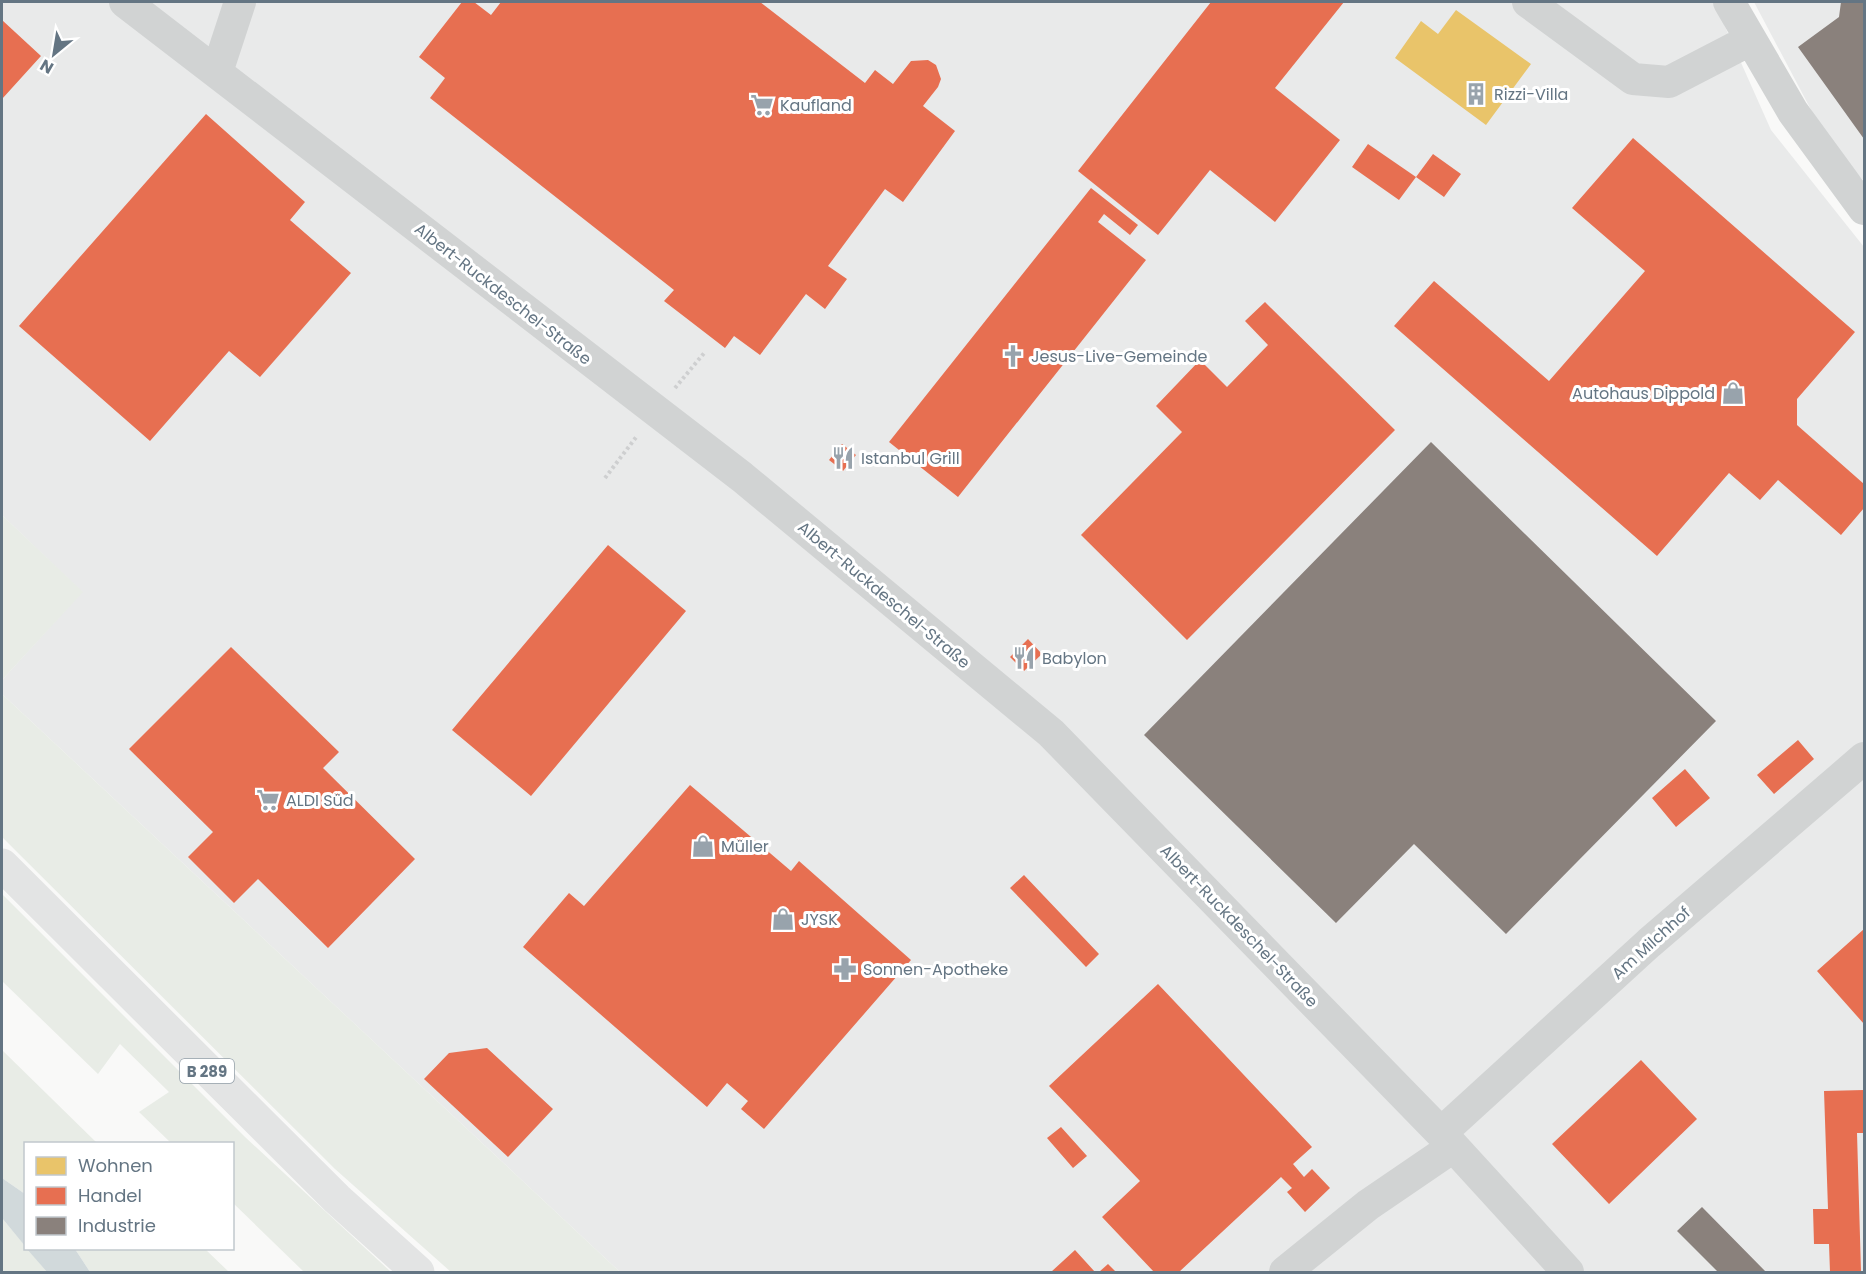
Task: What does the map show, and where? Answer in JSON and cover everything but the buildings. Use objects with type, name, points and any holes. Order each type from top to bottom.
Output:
[{"type":"highway","name":"B 289","points":[[2,865],[337,1199],[418,1272]]},
{"type":"street","name":"Albert-Ruckdeschel-Straße","points":[[125,2],[742,477],[1052,733],[1447,1140],[1568,1272]]},
{"type":"street","points":[[216,72],[240,2]]},
{"type":"street","points":[[1528,2],[1633,79],[1669,82],[1750,40]]},
{"type":"street","points":[[1729,2],[1793,112],[1864,209]]},
{"type":"street","name":"Am Milchhof","points":[[1285,1272],[1447,1140],[1649,943],[1864,758]]},
{"type":"shaded area","points":[[2,2],[1714,2],[1771,130],[1864,247],[1864,1272],[620,1272],[2,694],[2,680],[82,592],[2,515]]},
{"type":"shaded area","points":[[1754,2],[1864,2],[1864,181],[1827,140]]},
{"type":"shaded area","points":[[2,515],[83,592],[2,680]]},
{"type":"shaded area","points":[[2,694],[620,1272],[451,1272],[335,1169],[2,837]]},
{"type":"shaded area","points":[[2,894],[245,1137],[391,1272],[304,1272],[234,1204],[234,1142],[170,1142],[139,1112],[169,1092],[120,1044],[98,1074],[2,981]]},
{"type":"shaded area","points":[[2,1050],[96,1142],[24,1142],[24,1193],[2,1178]]},
{"type":"shaded area","points":[[2,1178],[24,1193],[24,1245],[2,1218]]},
{"type":"shaded area","points":[[2,1218],[24,1244],[24,1250],[29,1250],[47,1272],[2,1272]]},
{"type":"shaded area","points":[[28,1250],[76,1250],[90,1272],[47,1272]]},
{"type":"shaded area","points":[[76,1250],[206,1250],[229,1272],[90,1272]]},
{"type":"place","name":"Rizzi-Villa","points":[[1476,94]]},
{"type":"place","name":"Kaufland","points":[[762,105]]},
{"type":"place","name":"Jesus-Live-Gemeinde","points":[[1013,356]]},
{"type":"place","name":"Autohaus Dippold","points":[[1733,393]]},
{"type":"place","name":"Istanbul Grill","points":[[843,458]]},
{"type":"place","name":"Babylon","points":[[1024,658]]},
{"type":"place","name":"ALDI Süd","points":[[268,800]]},
{"type":"place","name":"Müller","points":[[703,846]]},
{"type":"place","name":"JYSK","points":[[783,919]]},
{"type":"place","name":"Sonnen-Apotheke","points":[[845,969]]}]
